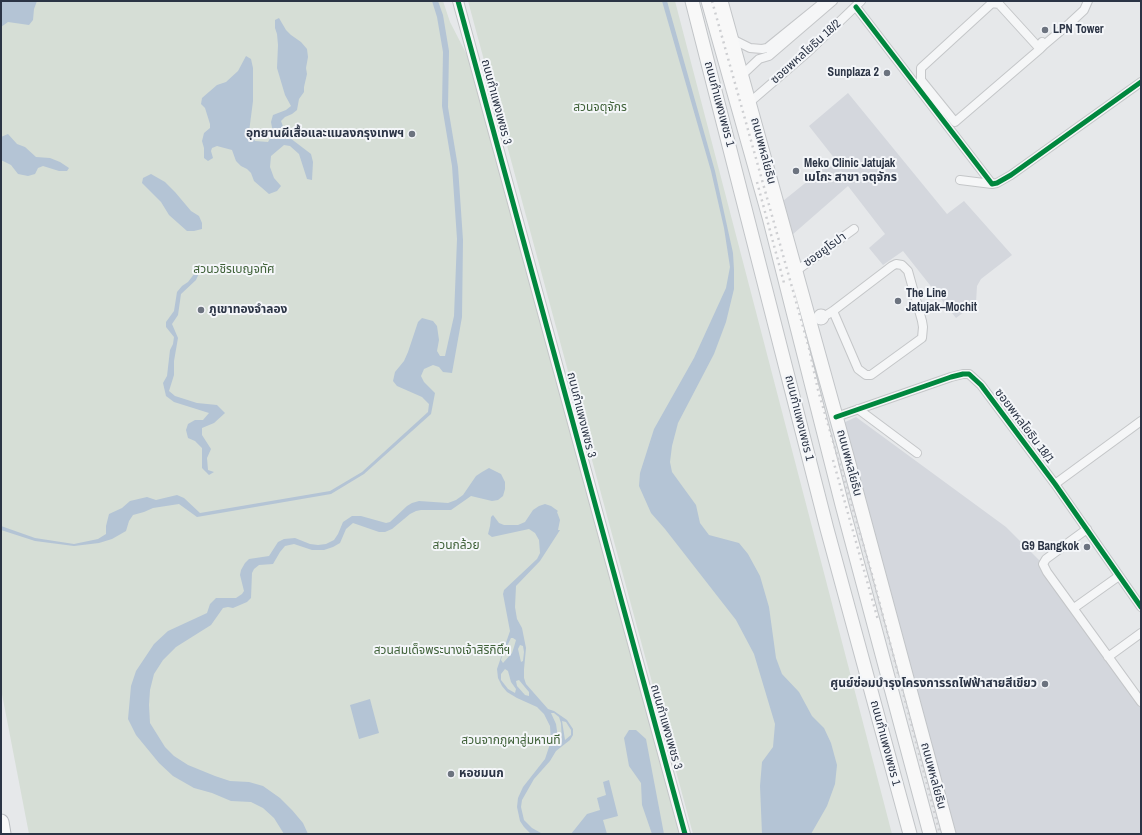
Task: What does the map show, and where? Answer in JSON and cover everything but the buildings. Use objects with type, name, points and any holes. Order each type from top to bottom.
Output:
[{"type":"highway","points":[[1,822],[4,834]]},
{"type":"main road","name":"ถนนกำแพงเพชร 1","points":[[692,1],[826,522],[910,834]]},
{"type":"main road","name":"ถนนพหลโยธิน","points":[[708,1],[758,178],[930,834]]},
{"type":"main road","name":"ถนนพหลโยธิน","points":[[721,1],[796,271],[818,319],[836,417],[949,834]]},
{"type":"main road","points":[[758,178],[778,205]]},
{"type":"main road","points":[[914,776],[923,737]]},
{"type":"street","name":"ถนนกำแพงเพชร 3","points":[[458,1],[685,834]]},
{"type":"street","points":[[757,49],[767,48],[825,1]]},
{"type":"street","points":[[759,59],[770,56],[833,1]]},
{"type":"street","points":[[1003,1],[1042,47]]},
{"type":"street","points":[[1042,47],[999,4],[992,3],[921,68],[921,80],[955,122],[1042,47],[1084,10],[1088,1]]},
{"type":"street","points":[[858,4],[992,184]]},
{"type":"street","name":"ซอยพหลโยธิน 18/2","points":[[750,102],[808,52],[858,4]]},
{"type":"street","points":[[732,40],[757,49],[761,51],[762,54],[759,59],[742,75]]},
{"type":"street","points":[[960,180],[992,184],[1011,175],[1141,82]]},
{"type":"street","name":"ซอยยูโรปา","points":[[796,271],[854,229]]},
{"type":"street","points":[[818,319],[834,311],[892,266],[896,264],[902,265],[908,272],[922,321],[922,338],[871,375],[866,375],[858,369],[834,311]]},
{"type":"street","name":"ซอยพหลโยธิน 18/1","points":[[836,417],[951,377],[970,374],[981,384],[1055,484],[1141,607]]},
{"type":"street","points":[[858,410],[917,453]]},
{"type":"street","points":[[1055,484],[1141,421]]},
{"type":"street","points":[[1087,529],[1046,559],[1043,564],[1047,572],[1141,702]]},
{"type":"street","points":[[1074,608],[1119,576]]},
{"type":"street","points":[[1108,656],[1141,633]]},
{"type":"shaded area","points":[[848,93],[947,214],[964,201],[1012,255],[981,279],[977,286],[976,303],[956,318],[903,251],[883,265],[869,248],[885,234],[848,186],[792,235],[783,201],[835,159],[809,126]]},
{"type":"shaded area","points":[[856,417],[1006,527],[1050,571],[1141,697],[1141,834],[956,834],[841,424]]},
{"type":"green space","points":[[1,1],[443,1],[450,22],[468,57],[574,433],[680,834],[29,834],[1,689]]},
{"type":"green space","name":"สวนจตุจักร","points":[[468,1],[675,1],[892,834],[693,834]]},
{"type":"water","points":[[1,1],[37,1],[34,9],[33,20],[29,25],[8,22],[1,27]]},
{"type":"water","points":[[432,1],[438,1],[443,15],[449,51],[448,107],[458,167],[463,240],[462,317],[452,373],[443,372],[439,367],[433,365],[424,369],[421,376],[424,382],[435,393],[431,414],[364,474],[331,494],[197,517],[179,504],[153,508],[133,515],[129,521],[126,531],[112,539],[99,543],[74,546],[35,541],[1,530],[1,526],[35,538],[74,544],[98,539],[106,534],[109,514],[122,508],[130,501],[147,497],[156,500],[177,495],[184,498],[200,513],[330,491],[362,472],[428,412],[429,404],[422,397],[397,386],[393,381],[395,372],[404,361],[408,352],[418,322],[422,318],[433,321],[437,326],[439,340],[437,351],[440,356],[445,356],[454,316],[457,239],[452,166],[442,106],[443,52],[437,17]]},
{"type":"water","points":[[662,1],[667,1],[715,171],[733,253],[734,270],[734,289],[726,322],[714,354],[678,423],[672,446],[670,462],[672,472],[696,505],[700,523],[709,535],[739,543],[748,554],[760,576],[769,607],[776,658],[782,674],[799,692],[812,716],[824,728],[831,743],[837,765],[835,784],[827,806],[811,834],[762,834],[760,786],[762,762],[773,747],[775,724],[754,654],[736,620],[651,513],[639,486],[640,473],[654,429],[694,358],[726,288],[730,267],[724,228],[711,171]]},
{"type":"water","points":[[279,18],[286,30],[307,49],[307,74],[304,92],[299,99],[297,110],[281,121],[290,138],[311,154],[313,162],[312,180],[307,179],[299,154],[290,146],[284,145],[271,156],[270,167],[274,178],[281,186],[277,191],[269,194],[254,181],[251,173],[247,169],[236,161],[232,150],[217,146],[212,148],[211,151],[213,158],[208,161],[204,158],[202,141],[204,133],[210,128],[210,124],[205,108],[201,104],[202,98],[217,85],[226,82],[238,71],[246,56],[251,59],[253,68],[253,101],[249,132],[255,141],[268,142],[273,133],[271,122],[273,115],[286,110],[291,106],[285,95],[277,68],[278,45],[275,20]]},
{"type":"water","points":[[8,134],[17,144],[25,147],[36,157],[50,158],[69,168],[67,171],[59,171],[43,166],[38,168],[35,174],[28,176],[18,174],[11,165],[1,160],[1,137]]},
{"type":"water","points":[[151,174],[165,182],[191,211],[199,216],[202,223],[202,229],[187,231],[169,215],[161,202],[142,183],[143,178]]},
{"type":"water","points":[[198,269],[200,271],[196,280],[181,294],[178,315],[172,324],[178,338],[174,361],[174,375],[169,391],[175,396],[197,403],[217,405],[225,413],[214,423],[202,428],[202,435],[211,449],[207,458],[208,470],[214,472],[209,475],[202,468],[202,448],[195,441],[188,438],[186,430],[188,424],[195,420],[203,420],[209,413],[174,402],[166,396],[163,383],[167,376],[170,350],[174,337],[166,327],[166,322],[174,311],[177,292],[188,282]]},
{"type":"water","points":[[489,468],[501,474],[505,482],[503,496],[498,500],[492,501],[471,496],[451,510],[416,511],[392,529],[385,532],[379,532],[353,523],[346,529],[340,543],[324,550],[312,550],[294,544],[285,546],[273,564],[259,565],[254,569],[252,573],[251,598],[247,602],[233,608],[223,608],[211,625],[176,647],[163,660],[154,674],[150,690],[150,723],[165,747],[174,756],[188,765],[215,776],[230,781],[249,782],[263,786],[280,798],[292,810],[303,823],[308,834],[284,834],[274,818],[263,808],[251,802],[231,801],[212,793],[194,788],[173,776],[159,763],[136,735],[128,719],[131,686],[136,671],[154,644],[168,631],[207,613],[210,604],[216,598],[236,598],[242,594],[244,591],[240,575],[245,563],[249,559],[269,556],[278,542],[284,539],[295,538],[310,544],[326,544],[334,540],[343,522],[352,516],[361,516],[386,523],[390,522],[412,503],[419,501],[448,503],[463,495],[476,476]]},
{"type":"water","points":[[545,504],[558,511],[560,520],[558,530],[560,530],[540,561],[516,586],[515,607],[517,619],[522,628],[526,648],[524,678],[526,684],[548,709],[554,711],[567,720],[573,729],[573,735],[570,740],[556,751],[550,761],[534,779],[522,800],[521,807],[524,820],[532,828],[541,833],[548,834],[531,834],[520,821],[517,807],[518,798],[523,787],[545,759],[551,741],[550,726],[544,714],[537,707],[507,692],[498,678],[497,669],[510,631],[503,594],[504,590],[537,559],[540,553],[539,540],[535,533],[529,529],[492,537],[488,534],[491,517],[493,515],[499,523],[504,525],[518,525],[525,522],[533,510]],"holes":[[[511,638],[516,640],[512,653],[503,663],[501,660]],[[520,645],[523,646],[524,652],[523,661],[521,662],[518,649]],[[505,669],[508,671],[511,682],[516,689],[515,693],[508,689],[501,680],[501,674]],[[519,680],[529,692],[529,696],[525,695],[517,686],[516,681]],[[551,713],[554,713],[559,717],[561,723],[562,742],[559,745],[556,724]],[[562,721],[566,722],[571,730],[571,735],[565,740]]]},
{"type":"water","points":[[370,699],[379,733],[359,739],[350,705]]},
{"type":"water","points":[[629,730],[636,730],[646,739],[664,834],[652,834],[642,805],[641,783],[629,766],[624,738]]},
{"type":"water","points":[[609,780],[618,816],[603,820],[607,834],[571,834],[587,814],[600,810],[597,798],[606,795],[603,782]]},
{"type":"railway","points":[[712,1],[809,348],[818,390],[873,578],[940,834]]},
{"type":"railway","points":[[757,182],[784,283]]},
{"type":"railway","points":[[833,460],[878,620]]},
{"type":"cycle path","points":[[458,1],[685,834]]},
{"type":"cycle path","points":[[856,7],[992,184],[997,183],[1011,175],[1141,82]]},
{"type":"cycle path","points":[[836,417],[951,377],[969,374],[981,385],[1055,484],[1141,607]]},
{"type":"place","name":"LPN Tower","points":[[1045,30]]},
{"type":"place","name":"Sunplaza 2","points":[[887,73]]},
{"type":"place","name":"อุทยานผีเสื้อและแมลงกรุงเทพฯ","points":[[412,134]]},
{"type":"place","name":"Meko Clinic Jatujak เมโกะ สาขา จตุจักร","points":[[796,171]]},
{"type":"place","name":"The Line Jatujak–Mochit","points":[[898,301]]},
{"type":"place","name":"ภูเขาทองจำลอง","points":[[201,310]]},
{"type":"place","name":"G9 Bangkok","points":[[1087,547]]},
{"type":"place","name":"ศูนย์ซ่อมบำรุงโครงการรถไฟฟ้าสายสีเขียว","points":[[1045,684]]},
{"type":"place","name":"หอชมนก","points":[[451,774]]},
{"type":"park label","name":"สวนวชิรเบญจทัศ","points":[[234,270]]},
{"type":"park label","name":"สวนกล้วย","points":[[456,546]]},
{"type":"park label","name":"สวนสมเด็จพระนางเจ้าสิริกิติ์ฯ","points":[[442,651]]},
{"type":"park label","name":"สวนจากภูผาสู่มหานที","points":[[511,741]]}]
